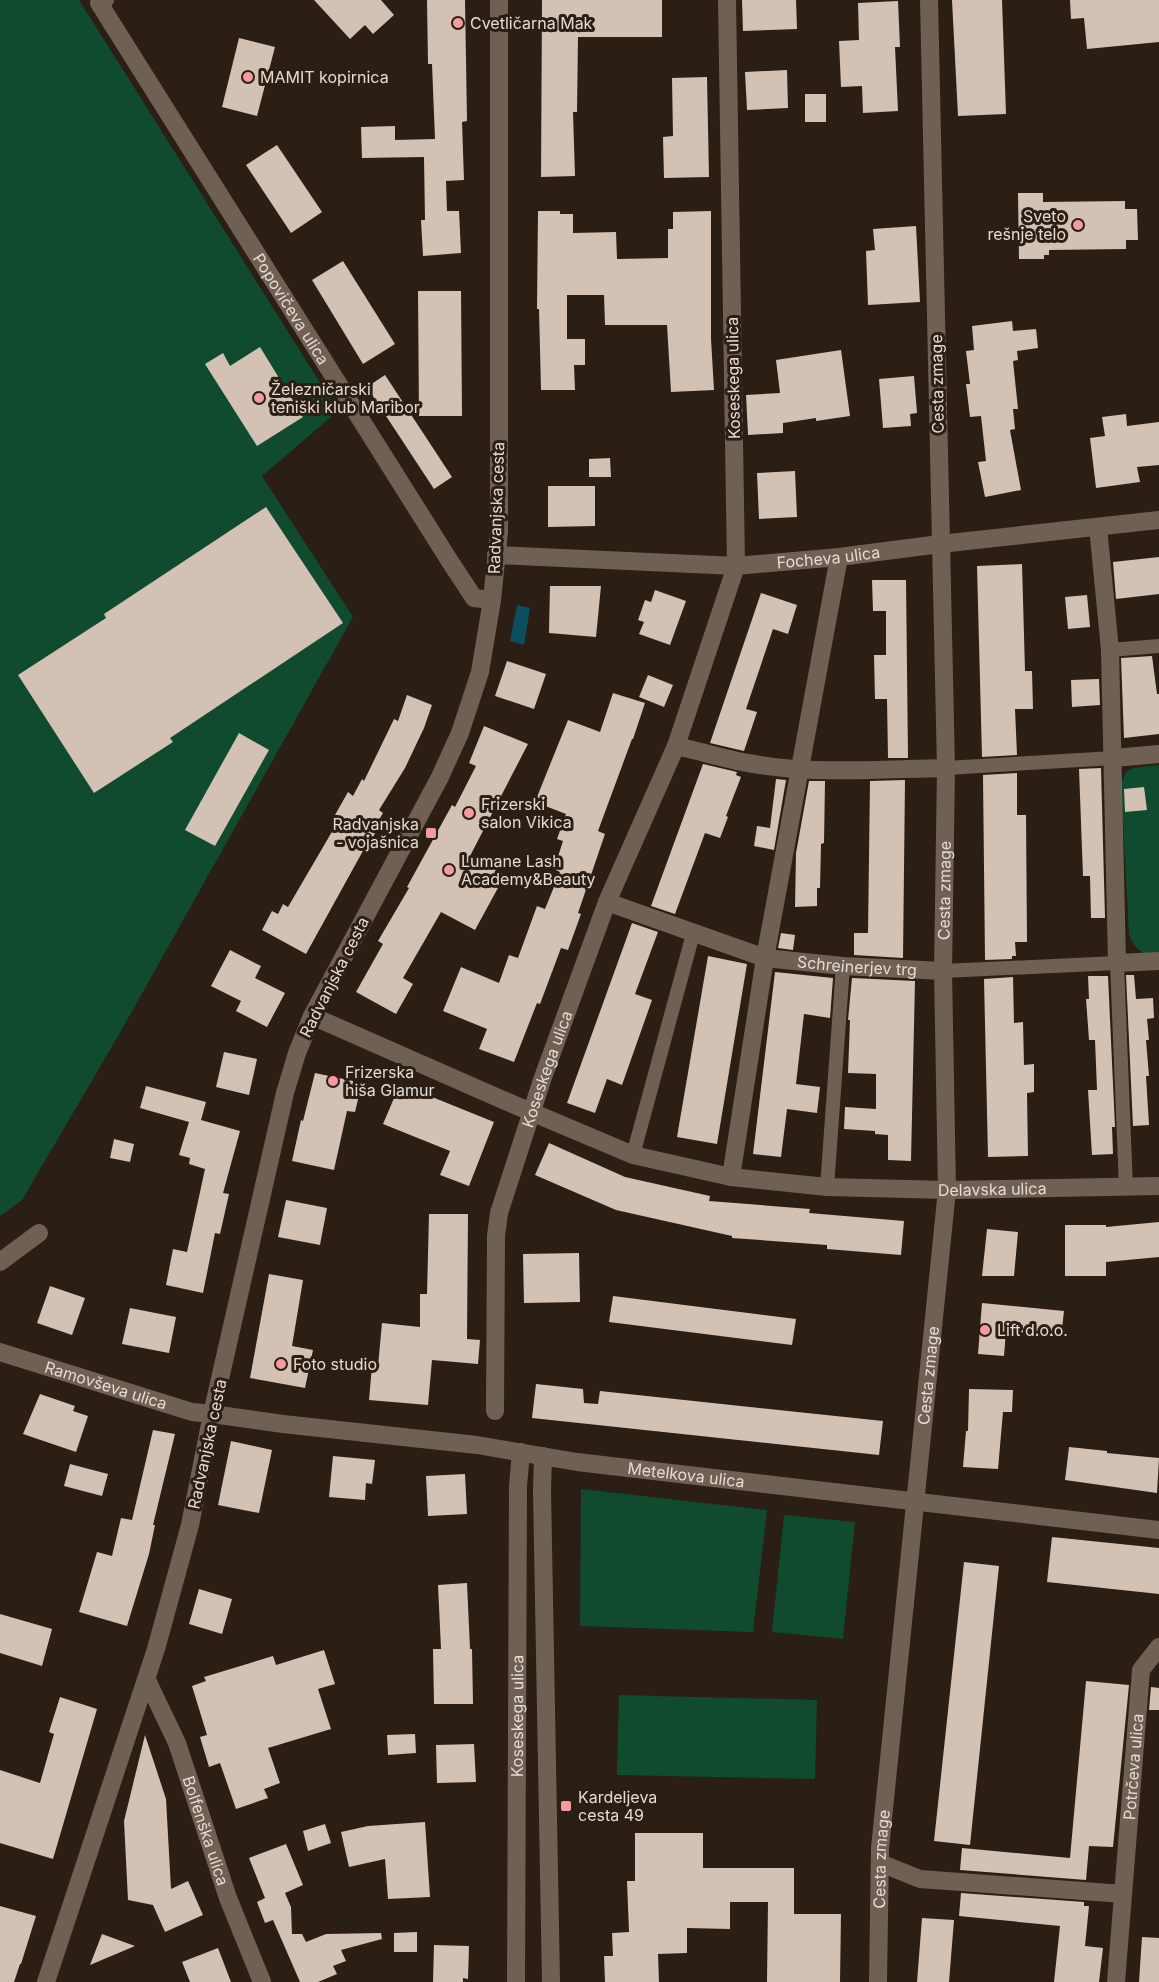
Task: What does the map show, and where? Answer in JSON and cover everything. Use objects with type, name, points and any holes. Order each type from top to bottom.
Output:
[{"type":"street","name":"Radvanjska cesta","points":[[46,1982],[147,1680],[190,1525],[212,1414],[285,1093],[304,1033],[440,777],[460,733],[480,672],[492,600],[499,532],[499,0]]},
{"type":"street","name":"Koseskega ulica","points":[[495,1411],[496,1236],[499,1213],[542,1080],[607,903],[676,746],[736,566],[727,0]]},
{"type":"street","name":"Cesta zmage","points":[[878,1982],[880,1863],[946,1190],[943,971],[946,768],[929,0]]},
{"type":"street","name":"Popovičeva ulica","points":[[102,1],[474,598],[492,600]]},
{"type":"street","name":"Focheva ulica","points":[[496,555],[736,566],[839,557],[1159,520]]},
{"type":"street","points":[[1098,527],[1110,650],[1117,963]]},
{"type":"street","points":[[731,1177],[765,958],[839,557]]},
{"type":"street","points":[[676,746],[747,763],[801,769],[946,768]]},
{"type":"street","points":[[1114,758],[1159,754]]},
{"type":"street","name":"Schreinerjev trg","points":[[607,903],[765,958],[843,966],[943,971]]},
{"type":"street","name":"Schreinerjev trg","points":[[1117,963],[1159,962]]},
{"type":"street","name":"Delavska ulica","points":[[312,1016],[633,1155],[731,1177],[827,1186],[946,1190],[1159,1186]]},
{"type":"street","points":[[0,1262],[39,1233]]},
{"type":"street","name":"Ramovševa ulica","points":[[0,1352],[192,1412],[212,1414]]},
{"type":"street","name":"Metelkova ulica","points":[[212,1414],[477,1445],[577,1462],[1159,1530]]},
{"type":"street","name":"Koseskega ulica","points":[[516,1982],[520,1452]]},
{"type":"street","name":"Koseskega ulica","points":[[543,1456],[551,1982]]},
{"type":"street","name":"Potrčeva ulica","points":[[1116,1982],[1141,1670],[1159,1647]]},
{"type":"street","name":"Bolfenška ulica","points":[[147,1680],[177,1743],[228,1898],[262,1982]]},
{"type":"street","points":[[880,1863],[921,1879],[1123,1894]]},
{"type":"lane","points":[[1110,650],[1159,646]]},
{"type":"lane","points":[[946,768],[1114,758]]},
{"type":"lane","points":[[633,1155],[693,934]]},
{"type":"lane","points":[[1117,963],[1125,1188]]},
{"type":"lane","name":"Schreinerjev trg","points":[[943,971],[1117,963]]},
{"type":"lane","points":[[827,1186],[843,966]]},
{"type":"green space","points":[[0,0],[79,0],[338,411],[262,476],[353,617],[121,1031],[22,1200],[0,1216]]},
{"type":"green space","points":[[1159,765],[1159,954],[1148,954],[1140,951],[1134,945],[1129,935],[1121,783],[1126,772],[1133,768]]},
{"type":"green space","points":[[581,1489],[767,1510],[753,1632],[580,1626]]},
{"type":"green space","points":[[784,1515],[855,1522],[843,1639],[772,1632]]},
{"type":"green space","points":[[619,1695],[817,1700],[815,1779],[617,1775]]},
{"type":"water","points":[[517,605],[530,608],[524,645],[510,641]]},
{"type":"building","points":[[314,0],[381,0],[394,15],[373,34],[365,25],[350,39]]},
{"type":"building","points":[[427,0],[465,0],[467,121],[462,122],[464,180],[446,181],[447,211],[459,211],[461,253],[423,256],[421,220],[425,220],[424,157],[362,158],[361,127],[395,126],[395,140],[435,139],[432,64],[428,64]]},
{"type":"building","points":[[542,0],[662,0],[662,37],[578,37],[577,112],[573,112],[575,176],[541,177]]},
{"type":"building","points":[[742,0],[796,0],[797,29],[743,31]]},
{"type":"building","points":[[952,0],[1002,0],[1006,114],[958,116]]},
{"type":"building","points":[[1070,0],[1159,0],[1159,42],[1087,49],[1084,18],[1071,19]]},
{"type":"building","points":[[898,1],[900,47],[895,47],[898,111],[863,113],[862,86],[841,87],[839,41],[859,40],[858,3]]},
{"type":"building","name":"MAMIT kopirnica","points":[[239,38],[275,47],[257,116],[222,107]]},
{"type":"building","points":[[787,70],[788,108],[747,110],[745,72]]},
{"type":"building","points":[[707,77],[709,177],[664,178],[663,137],[673,136],[672,78]]},
{"type":"building","points":[[805,94],[826,94],[826,122],[805,122]]},
{"type":"building","points":[[277,145],[322,212],[291,233],[246,165]]},
{"type":"building","name":"Sveto rešnje telo","points":[[1018,193],[1043,193],[1043,202],[1125,201],[1125,209],[1137,209],[1138,240],[1126,240],[1126,249],[1049,250],[1049,255],[1044,255],[1044,259],[1019,259]]},
{"type":"building","points":[[538,211],[560,211],[560,214],[573,214],[573,233],[616,232],[617,259],[668,258],[668,229],[673,229],[673,212],[711,211],[711,339],[714,390],[671,392],[667,325],[605,325],[604,295],[567,295],[567,339],[585,339],[585,365],[574,365],[575,390],[541,390],[539,309],[537,309]]},
{"type":"building","points":[[916,226],[920,302],[868,305],[866,251],[875,250],[873,229]]},
{"type":"building","points":[[343,261],[395,344],[363,364],[312,280]]},
{"type":"building","points":[[418,291],[461,291],[462,416],[419,416]]},
{"type":"building","points":[[1012,321],[1013,331],[1036,329],[1038,348],[1017,351],[1018,360],[1013,361],[1018,409],[1013,409],[1015,429],[1010,430],[1021,490],[985,497],[978,462],[986,461],[981,416],[970,417],[966,384],[970,384],[966,351],[974,350],[972,326]]},
{"type":"building","name":"Železničarski teniški klub Maribor","points":[[260,347],[303,417],[257,446],[205,364],[223,353],[230,366]]},
{"type":"building","points":[[841,350],[850,416],[783,423],[783,433],[748,435],[746,395],[780,393],[776,360]]},
{"type":"building","points":[[385,375],[452,477],[434,489],[367,387]]},
{"type":"building","points":[[914,376],[917,413],[910,414],[911,426],[883,428],[879,379]]},
{"type":"building","points":[[1126,414],[1127,426],[1159,422],[1159,465],[1137,467],[1140,482],[1096,488],[1090,438],[1105,436],[1102,417]]},
{"type":"building","points":[[610,458],[611,477],[589,477],[589,459]]},
{"type":"building","points":[[795,471],[797,517],[759,519],[757,473]]},
{"type":"building","points":[[548,486],[595,486],[595,526],[548,527]]},
{"type":"building","points":[[266,507],[343,623],[170,738],[173,742],[94,793],[18,675],[106,618],[104,614]]},
{"type":"building","points":[[1159,557],[1159,594],[1116,599],[1113,562]]},
{"type":"building","points":[[1022,564],[1025,671],[1032,671],[1033,709],[1015,709],[1017,755],[982,757],[977,566]]},
{"type":"building","points":[[872,580],[906,580],[908,758],[888,758],[887,699],[875,699],[874,655],[886,655],[886,611],[873,611]]},
{"type":"building","points":[[550,586],[601,586],[596,637],[549,633]]},
{"type":"building","points":[[655,590],[686,601],[670,645],[639,634],[644,622],[638,620],[645,600],[651,602]]},
{"type":"building","points":[[761,593],[797,605],[788,634],[773,629],[746,709],[757,712],[744,751],[710,743]]},
{"type":"building","points":[[1087,595],[1090,627],[1068,629],[1065,597]]},
{"type":"building","points":[[1152,656],[1157,694],[1159,694],[1159,734],[1124,738],[1121,658]]},
{"type":"building","points":[[507,661],[546,674],[534,709],[495,696]]},
{"type":"building","points":[[648,675],[673,685],[664,707],[639,697]]},
{"type":"building","points":[[1099,679],[1100,705],[1072,707],[1071,680]]},
{"type":"building","points":[[613,693],[645,703],[598,831],[605,834],[568,950],[561,948],[540,1004],[537,1003],[514,1062],[479,1049],[487,1029],[443,1011],[461,967],[499,983],[509,955],[518,958],[537,906],[545,909],[560,872],[554,869],[563,841],[557,839],[566,814],[535,802],[568,720],[600,732]]},
{"type":"building","points":[[407,695],[432,705],[424,728],[405,768],[379,810],[383,813],[376,825],[379,826],[306,954],[262,930],[272,911],[278,914],[283,904],[288,907],[340,818],[335,815],[348,792],[353,796],[362,779],[364,781],[394,719],[398,721]]},
{"type":"building","points":[[484,726],[528,744],[470,856],[505,875],[475,930],[441,912],[403,978],[413,984],[396,1014],[356,992],[383,944],[378,941],[409,888],[407,887],[452,805],[455,807],[476,766],[469,763]]},
{"type":"building","points":[[239,733],[269,750],[215,846],[185,830]]},
{"type":"building","points":[[703,764],[737,772],[736,775],[741,777],[720,838],[705,833],[675,914],[651,906]]},
{"type":"building","points":[[1101,768],[1105,918],[1091,918],[1090,876],[1083,876],[1079,769]]},
{"type":"building","points":[[1017,773],[1017,815],[1026,815],[1027,942],[1015,942],[1016,956],[1012,956],[1012,959],[985,960],[983,775]]},
{"type":"building","points":[[776,779],[786,780],[774,850],[754,846],[757,826],[770,828]]},
{"type":"building","points":[[905,780],[903,958],[854,955],[854,933],[868,933],[870,781]]},
{"type":"building","points":[[809,781],[825,781],[824,843],[821,844],[820,888],[817,888],[817,906],[795,907],[796,853]]},
{"type":"building","points":[[1144,787],[1147,810],[1125,812],[1124,789]]},
{"type":"building","points":[[632,923],[658,932],[635,994],[652,1000],[622,1085],[607,1079],[595,1113],[567,1103]]},
{"type":"building","points":[[781,933],[795,935],[793,950],[778,948]]},
{"type":"building","points":[[230,950],[261,966],[255,978],[285,993],[267,1027],[236,1011],[241,1001],[211,986]]},
{"type":"building","points":[[708,956],[747,964],[717,1144],[677,1137]]},
{"type":"building","points":[[775,972],[833,978],[830,1018],[804,1014],[796,1084],[820,1087],[817,1113],[787,1109],[781,1157],[753,1154]]},
{"type":"building","points":[[1126,975],[1134,975],[1136,999],[1153,998],[1154,1018],[1147,1019],[1149,1040],[1146,1040],[1149,1125],[1133,1126]]},
{"type":"building","points":[[1088,976],[1108,976],[1115,1127],[1112,1127],[1113,1154],[1092,1155],[1088,1090],[1097,1090],[1095,1040],[1089,1040],[1086,999],[1089,999]]},
{"type":"building","points":[[1013,977],[1014,1023],[1023,1022],[1024,1065],[1034,1064],[1034,1092],[1027,1093],[1028,1156],[988,1157],[984,979]]},
{"type":"building","points":[[852,978],[915,981],[911,1161],[888,1160],[888,1135],[875,1134],[875,1131],[844,1129],[845,1107],[876,1109],[876,1074],[848,1073],[850,1020],[848,1020]]},
{"type":"building","points":[[224,1052],[257,1059],[249,1095],[216,1087]]},
{"type":"building","points":[[315,1073],[353,1081],[353,1085],[361,1087],[355,1112],[347,1111],[334,1170],[292,1161]]},
{"type":"building","points":[[400,1084],[494,1122],[469,1186],[440,1175],[450,1151],[383,1124]]},
{"type":"building","points":[[146,1086],[206,1102],[201,1120],[240,1131],[223,1193],[229,1194],[220,1234],[215,1233],[203,1293],[166,1285],[173,1249],[187,1252],[205,1169],[189,1164],[190,1158],[179,1155],[189,1122],[140,1108]]},
{"type":"building","points":[[114,1139],[134,1144],[130,1162],[110,1158]]},
{"type":"building","points":[[549,1143],[625,1177],[710,1196],[709,1201],[810,1209],[809,1213],[904,1221],[901,1255],[827,1249],[827,1245],[732,1238],[732,1236],[616,1210],[535,1175]]},
{"type":"building","points":[[286,1200],[327,1208],[320,1245],[278,1237]]},
{"type":"building","points":[[429,1214],[468,1214],[467,1339],[480,1340],[478,1364],[432,1360],[428,1405],[369,1400],[372,1366],[378,1366],[382,1323],[420,1327],[420,1294],[427,1294]]},
{"type":"building","points":[[1159,1222],[1159,1257],[1106,1262],[1106,1276],[1065,1276],[1065,1225],[1106,1225],[1106,1227]]},
{"type":"building","points":[[987,1229],[1018,1232],[1014,1276],[982,1276]]},
{"type":"building","points":[[579,1253],[580,1302],[524,1303],[523,1254]]},
{"type":"building","points":[[269,1274],[303,1280],[292,1346],[313,1350],[305,1388],[250,1378]]},
{"type":"building","points":[[50,1286],[85,1298],[72,1335],[37,1323]]},
{"type":"building","points":[[613,1296],[796,1319],[792,1345],[609,1322]]},
{"type":"building","points":[[982,1303],[1064,1311],[1061,1337],[1006,1331],[1004,1356],[978,1354]]},
{"type":"building","points":[[130,1308],[176,1317],[169,1353],[122,1344]]},
{"type":"building","points":[[536,1384],[583,1389],[584,1403],[598,1404],[600,1391],[883,1421],[879,1455],[532,1418]]},
{"type":"building","points":[[969,1389],[1013,1390],[1012,1412],[1003,1412],[998,1469],[963,1467],[966,1431],[968,1431]]},
{"type":"building","points":[[40,1394],[75,1406],[73,1411],[88,1416],[76,1452],[23,1434]]},
{"type":"building","points":[[153,1430],[175,1434],[153,1525],[155,1525],[149,1554],[127,1626],[79,1612],[97,1552],[112,1556],[121,1518],[132,1520]]},
{"type":"building","points":[[231,1441],[272,1450],[259,1513],[218,1505]]},
{"type":"building","points":[[1069,1447],[1159,1458],[1157,1493],[1065,1480]]},
{"type":"building","points":[[333,1456],[375,1460],[372,1484],[366,1483],[365,1500],[329,1497]]},
{"type":"building","points":[[70,1464],[108,1474],[102,1496],[64,1486]]},
{"type":"building","points":[[465,1474],[467,1514],[428,1516],[426,1476]]},
{"type":"building","points":[[1052,1537],[1159,1548],[1159,1594],[1047,1582]]},
{"type":"building","points":[[964,1562],[999,1566],[970,1845],[934,1841]]},
{"type":"building","points":[[467,1583],[473,1704],[434,1704],[433,1649],[441,1649],[438,1585]]},
{"type":"building","points":[[199,1589],[232,1599],[222,1634],[189,1624]]},
{"type":"building","points":[[0,1614],[52,1629],[42,1666],[0,1653]]},
{"type":"building","points":[[324,1650],[335,1684],[318,1689],[331,1729],[268,1748],[280,1783],[264,1789],[268,1798],[236,1809],[220,1763],[209,1767],[200,1737],[207,1735],[192,1686],[206,1681],[204,1677],[273,1656],[276,1665]]},
{"type":"building","points":[[1086,1681],[1129,1685],[1113,1847],[1089,1846],[1086,1880],[960,1870],[962,1848],[1070,1858]]},
{"type":"building","points":[[1151,1687],[1159,1688],[1159,1710],[1149,1710]]},
{"type":"building","points":[[60,1697],[97,1709],[53,1859],[0,1843],[0,1770],[40,1783],[54,1734],[49,1732]]},
{"type":"building","points":[[415,1734],[416,1753],[388,1755],[387,1735]]},
{"type":"building","points":[[145,1735],[166,1799],[171,1889],[188,1881],[203,1915],[165,1932],[153,1905],[128,1900],[124,1821]]},
{"type":"building","points":[[474,1744],[476,1782],[437,1783],[436,1745]]},
{"type":"building","points":[[425,1822],[430,1897],[388,1899],[385,1859],[349,1867],[341,1832],[368,1826]]},
{"type":"building","points":[[325,1824],[331,1843],[308,1851],[303,1831]]},
{"type":"building","points":[[635,1833],[703,1833],[703,1868],[794,1868],[794,1914],[841,1914],[840,1982],[767,1982],[768,1902],[730,1902],[730,1929],[687,1928],[687,1953],[658,1954],[659,1982],[605,1982],[604,1956],[613,1956],[612,1933],[629,1932],[627,1881],[635,1881]]},
{"type":"building","points":[[286,1844],[303,1885],[285,1893],[291,1907],[292,1934],[302,1934],[306,1942],[326,1934],[381,1933],[382,1939],[341,1950],[346,1961],[333,1966],[337,1974],[318,1982],[300,1982],[273,1920],[265,1923],[257,1902],[265,1898],[249,1858]]},
{"type":"building","points":[[961,1893],[1084,1902],[1084,1906],[1089,1906],[1085,1946],[1103,1948],[1099,1982],[1054,1982],[1060,1926],[959,1916]]},
{"type":"building","points":[[0,1906],[36,1916],[14,1982],[0,1982]]},
{"type":"building","points":[[922,1918],[954,1920],[949,1982],[917,1982]]},
{"type":"building","points":[[417,1932],[417,1952],[394,1952],[394,1933]]},
{"type":"building","points":[[102,1934],[135,1946],[90,1965]]},
{"type":"building","points":[[1142,1937],[1159,1938],[1159,1982],[1139,1982]]},
{"type":"building","points":[[434,1945],[469,1946],[468,1979],[463,1978],[463,1982],[433,1982]]},
{"type":"building","points":[[218,1948],[231,1982],[190,1982],[182,1962]]},
{"type":"place","name":"Cvetličarna Mak","points":[[458,23]]},
{"type":"place","name":"MAMIT kopirnica","points":[[248,77]]},
{"type":"place","name":"Sveto rešnje telo","points":[[1078,225]]},
{"type":"place","name":"Železničarski teniški klub Maribor","points":[[259,398]]},
{"type":"place","name":"Frizerski salon Vikica","points":[[469,813]]},
{"type":"place","name":"Radvanjska - vojašnica","points":[[431,833]]},
{"type":"place","name":"Lumane Lash Academy&Beauty","points":[[449,870]]},
{"type":"place","name":"Frizerska hiša Glamur","points":[[333,1081]]},
{"type":"place","name":"Lift d.o.o.","points":[[985,1330]]},
{"type":"place","name":"Foto studio","points":[[281,1364]]},
{"type":"place","name":"Kardeljeva cesta 49","points":[[566,1806]]}]
